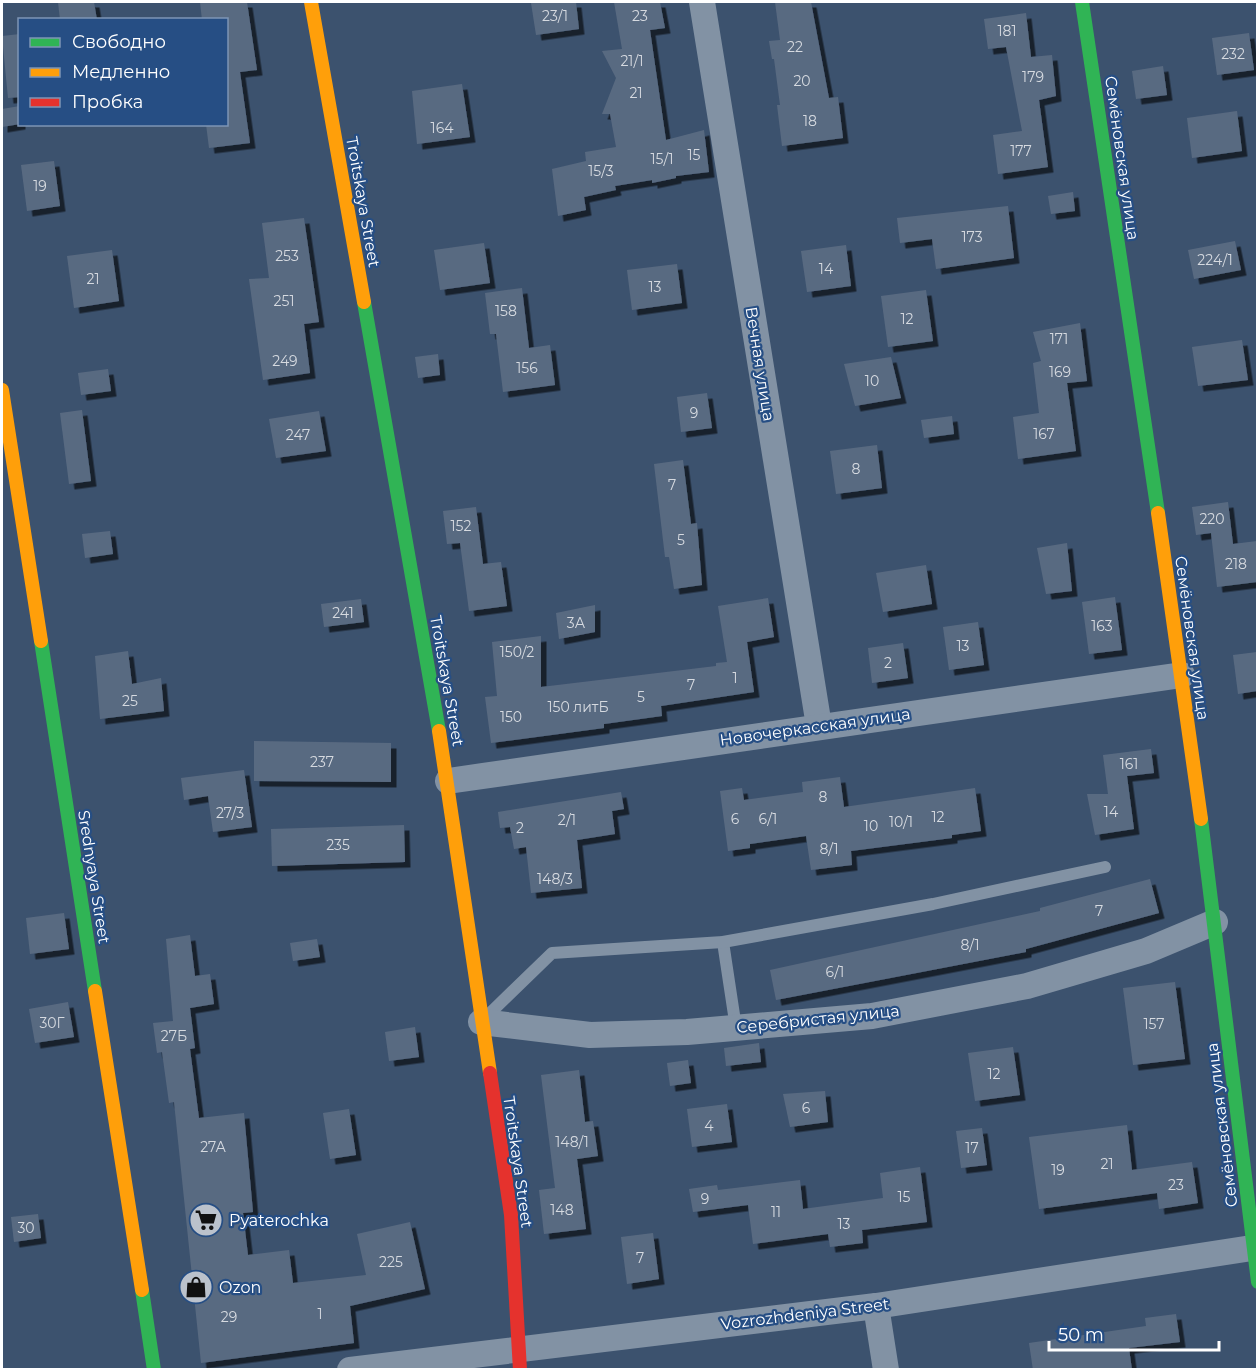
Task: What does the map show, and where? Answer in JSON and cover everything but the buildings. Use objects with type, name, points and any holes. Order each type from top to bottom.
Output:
[{"type":"street","name":"Troitskaya Street","points":[[311,2],[448,781],[481,1022],[511,1215],[519,1360]]},
{"type":"street","name":"Вечная улица","points":[[702,2],[819,726]]},
{"type":"street","name":"Семёновская улица","points":[[1082,2],[1182,675],[1215,922],[1255,1247],[1257,1282]]},
{"type":"street","name":"Srednyaya Street","points":[[2,390],[154,1370]]},
{"type":"street","name":"Новочеркасская улица","points":[[448,781],[1182,675]]},
{"type":"street","name":"Серебристая улица","points":[[481,1022],[590,1035],[736,1028],[872,1017],[1027,986],[1146,951],[1215,922]]},
{"type":"street","name":"Vozrozhdeniya Street","points":[[350,1370],[519,1360],[1255,1247]]},
{"type":"street","points":[[876,1306],[886,1370]]},
{"type":"lane","points":[[481,1022],[552,953],[723,942],[933,904],[1105,867]]},
{"type":"lane","points":[[723,942],[736,1028]]},
{"type":"traffic: fast","points":[[1082,2],[1158,513]]},
{"type":"traffic: fast","points":[[364,302],[439,731]]},
{"type":"traffic: fast","points":[[41,641],[95,991]]},
{"type":"traffic: fast","points":[[1201,819],[1258,1282]]},
{"type":"traffic: fast","points":[[142,1290],[154,1370]]},
{"type":"traffic: slow","points":[[311,2],[364,302]]},
{"type":"traffic: slow","points":[[2,390],[41,641]]},
{"type":"traffic: slow","points":[[1158,513],[1201,819]]},
{"type":"traffic: slow","points":[[439,731],[490,1073]]},
{"type":"traffic: slow","points":[[95,991],[142,1290]]},
{"type":"traffic: jam","points":[[490,1073],[511,1215],[520,1370]]},
{"type":"place","name":"Pyaterochka","points":[[206,1220]]},
{"type":"place","name":"Ozon","points":[[196,1287]]}]
